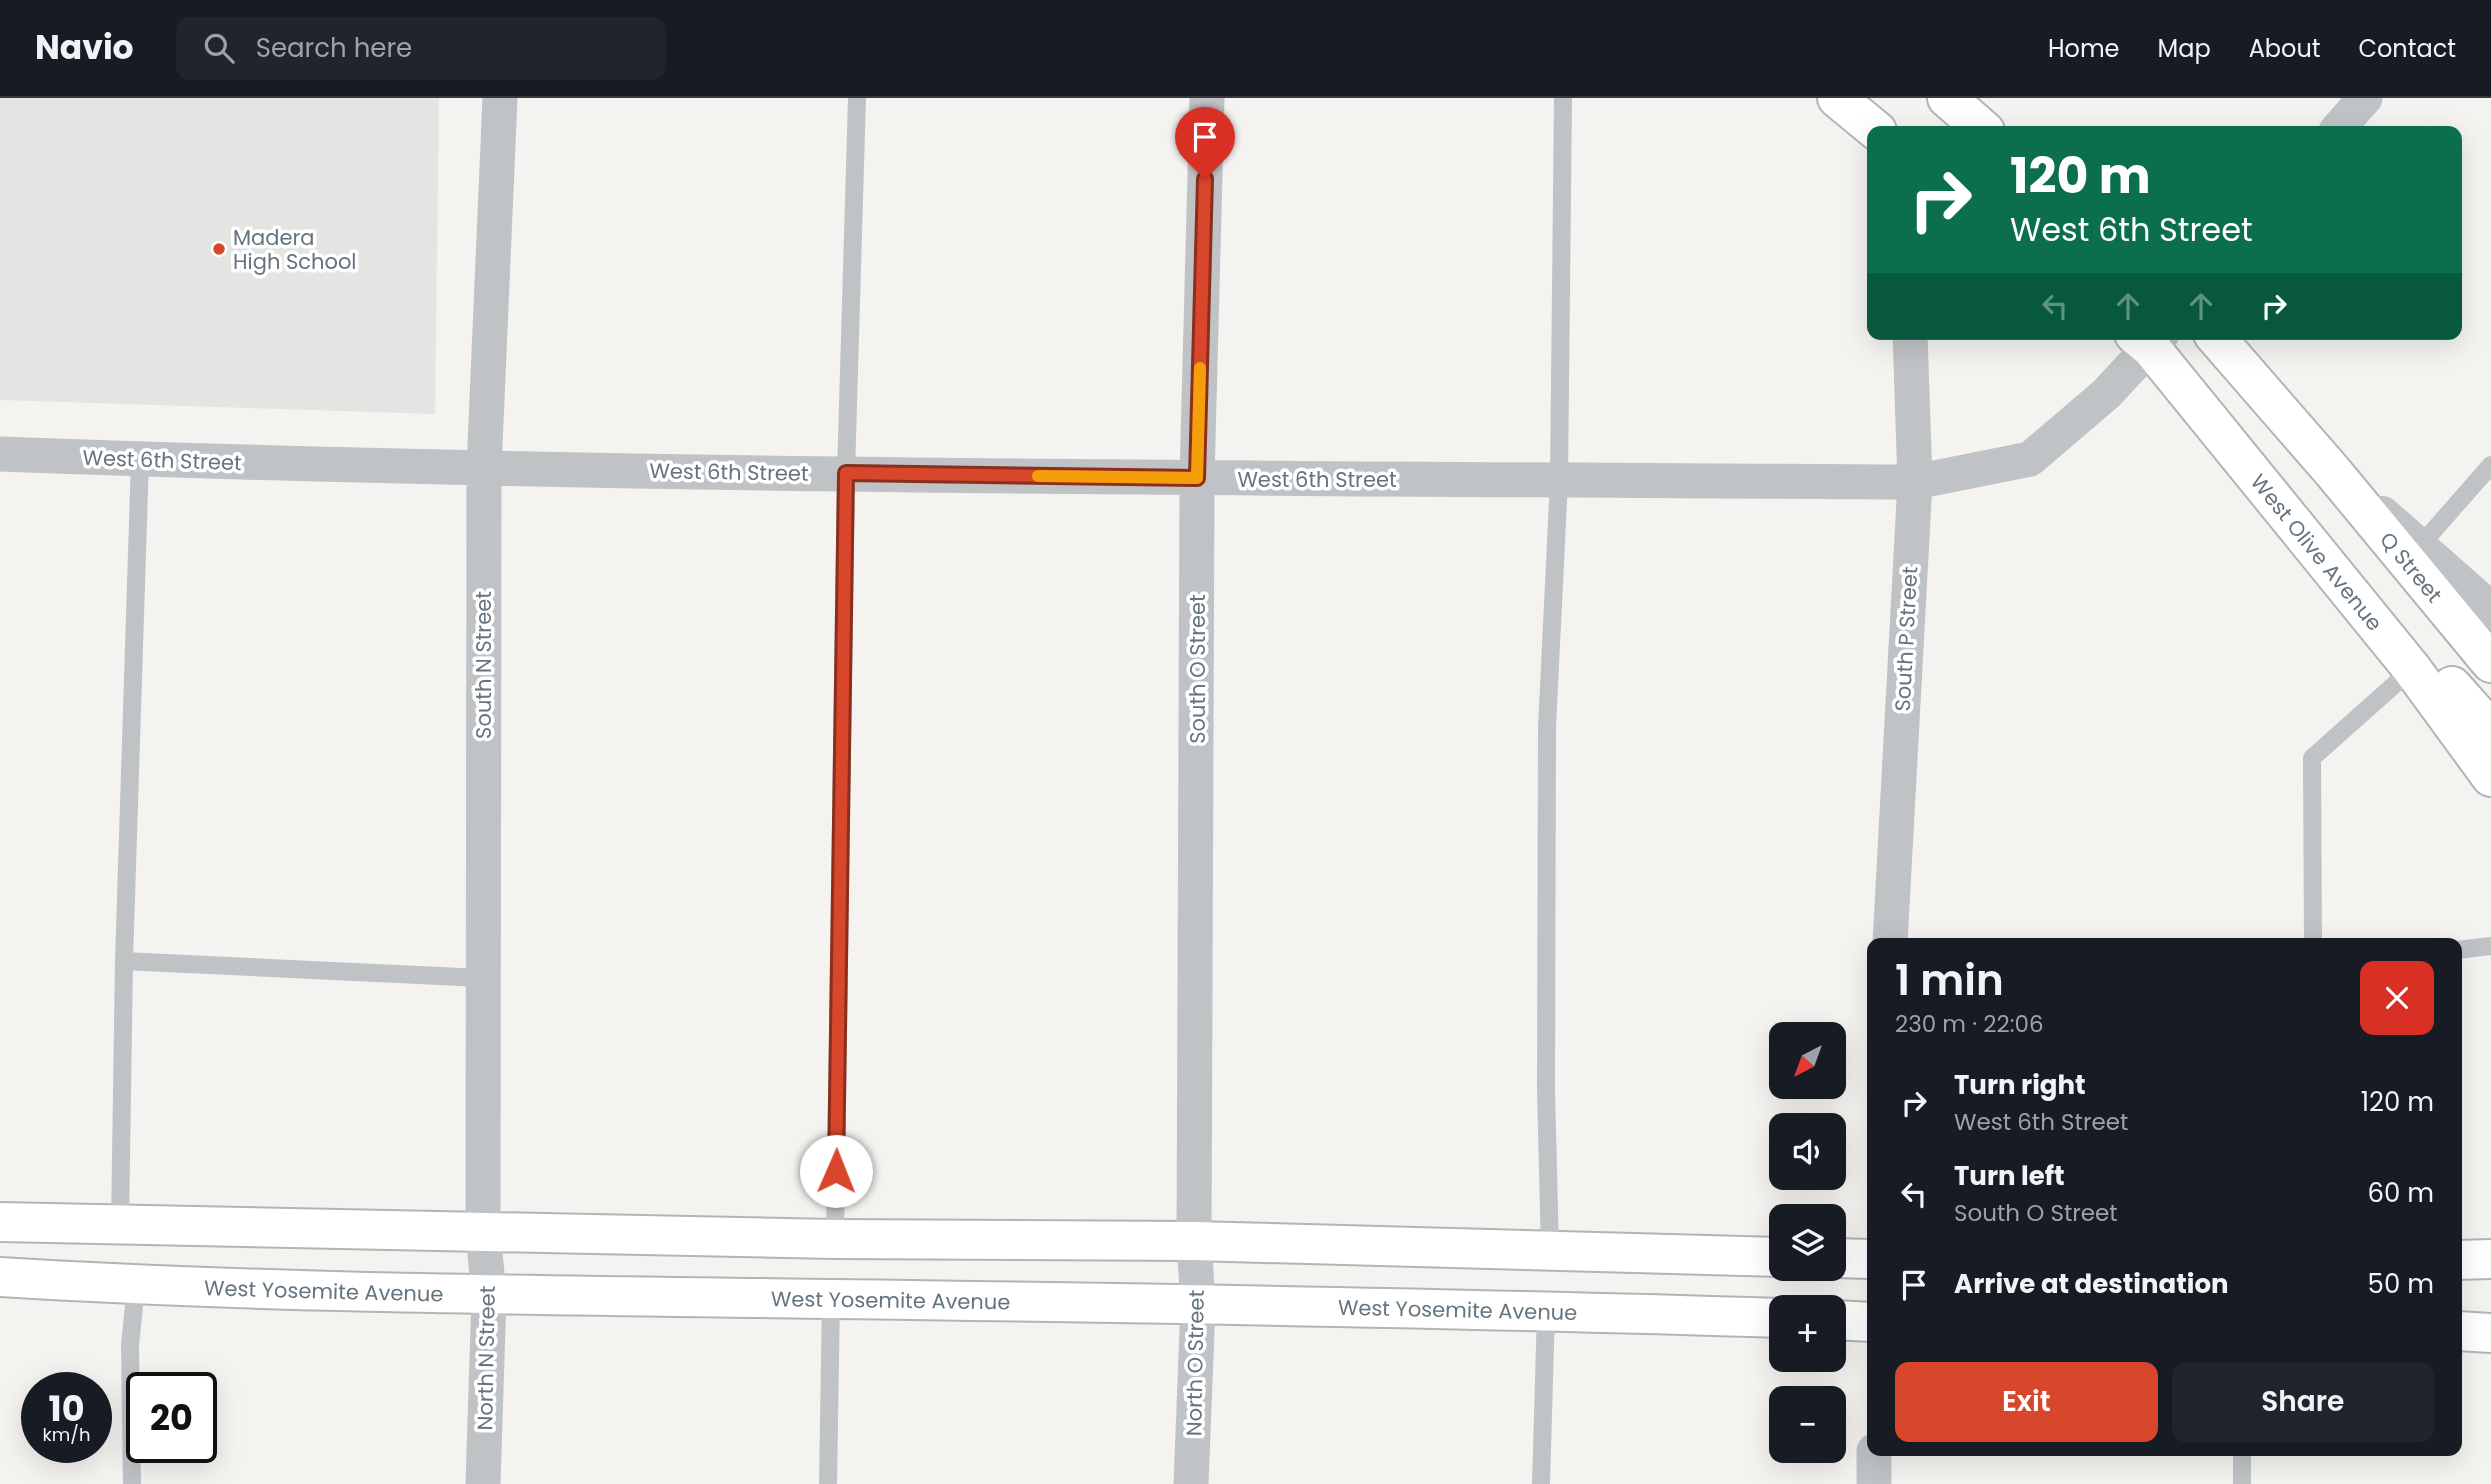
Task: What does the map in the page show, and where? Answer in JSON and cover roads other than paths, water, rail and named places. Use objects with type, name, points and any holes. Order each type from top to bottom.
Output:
[{"type":"main road","points":[[1837,98],[1871,126]]},
{"type":"main road","points":[[1947,98],[1980,126]]},
{"type":"main road","name":"West Olive Avenue","points":[[2150,340],[2412,669],[2491,776]]},
{"type":"main road","points":[[2218,340],[2333,472]]},
{"type":"main road","name":"Q Street","points":[[2333,472],[2491,663]]},
{"type":"main road","points":[[2412,669],[2437,669],[2491,730]]},
{"type":"main road","points":[[0,1222],[835,1239],[1194,1241],[1769,1257]]},
{"type":"main road","points":[[1846,1258],[1867,1259]]},
{"type":"main road","points":[[2462,1260],[2491,1259]]},
{"type":"main road","name":"West Yosemite Avenue","points":[[0,1277],[136,1286],[489,1295],[831,1298],[1769,1318]]},
{"type":"main road","points":[[1846,1320],[1867,1321]]},
{"type":"main road","points":[[2462,1331],[2491,1333]]},
{"type":"street","name":"South N Street","points":[[483,1232],[484,469],[500,98]]},
{"type":"street","name":"South O Street","points":[[1194,1241],[1197,478],[1207,98]]},
{"type":"street","points":[[2340,126],[2365,98]]},
{"type":"street","name":"South P Street","points":[[1890,938],[1915,482],[1910,340]]},
{"type":"street","name":"West 6th Street","points":[[0,454],[484,469],[1197,478],[1915,482],[2029,459],[2106,394],[2148,340]]},
{"type":"street","points":[[2333,472],[2491,611]]},
{"type":"street","name":"North N Street","points":[[483,1232],[489,1295],[483,1484]]},
{"type":"street","name":"North O Street","points":[[1191,1484],[1198,1305],[1194,1241]]},
{"type":"street","points":[[1874,1456],[1874,1484]]},
{"type":"lane","points":[[835,1239],[846,473],[857,98]]},
{"type":"lane","points":[[1550,1250],[1546,1089],[1547,728],[1559,480],[1563,98]]},
{"type":"lane","points":[[120,1224],[124,961],[140,459]]},
{"type":"lane","points":[[2419,547],[2491,465]]},
{"type":"lane","points":[[2313,938],[2312,758],[2412,669]]},
{"type":"lane","points":[[2462,949],[2491,946]]},
{"type":"lane","points":[[124,961],[482,978]]},
{"type":"lane","points":[[132,1484],[130,1345],[136,1286]]},
{"type":"lane","points":[[828,1484],[831,1298]]},
{"type":"lane","points":[[1541,1484],[1546,1311]]},
{"type":"lane","points":[[2242,1456],[2242,1484]]},
{"type":"place","name":"Madera High School","points":[[219,249]]}]
